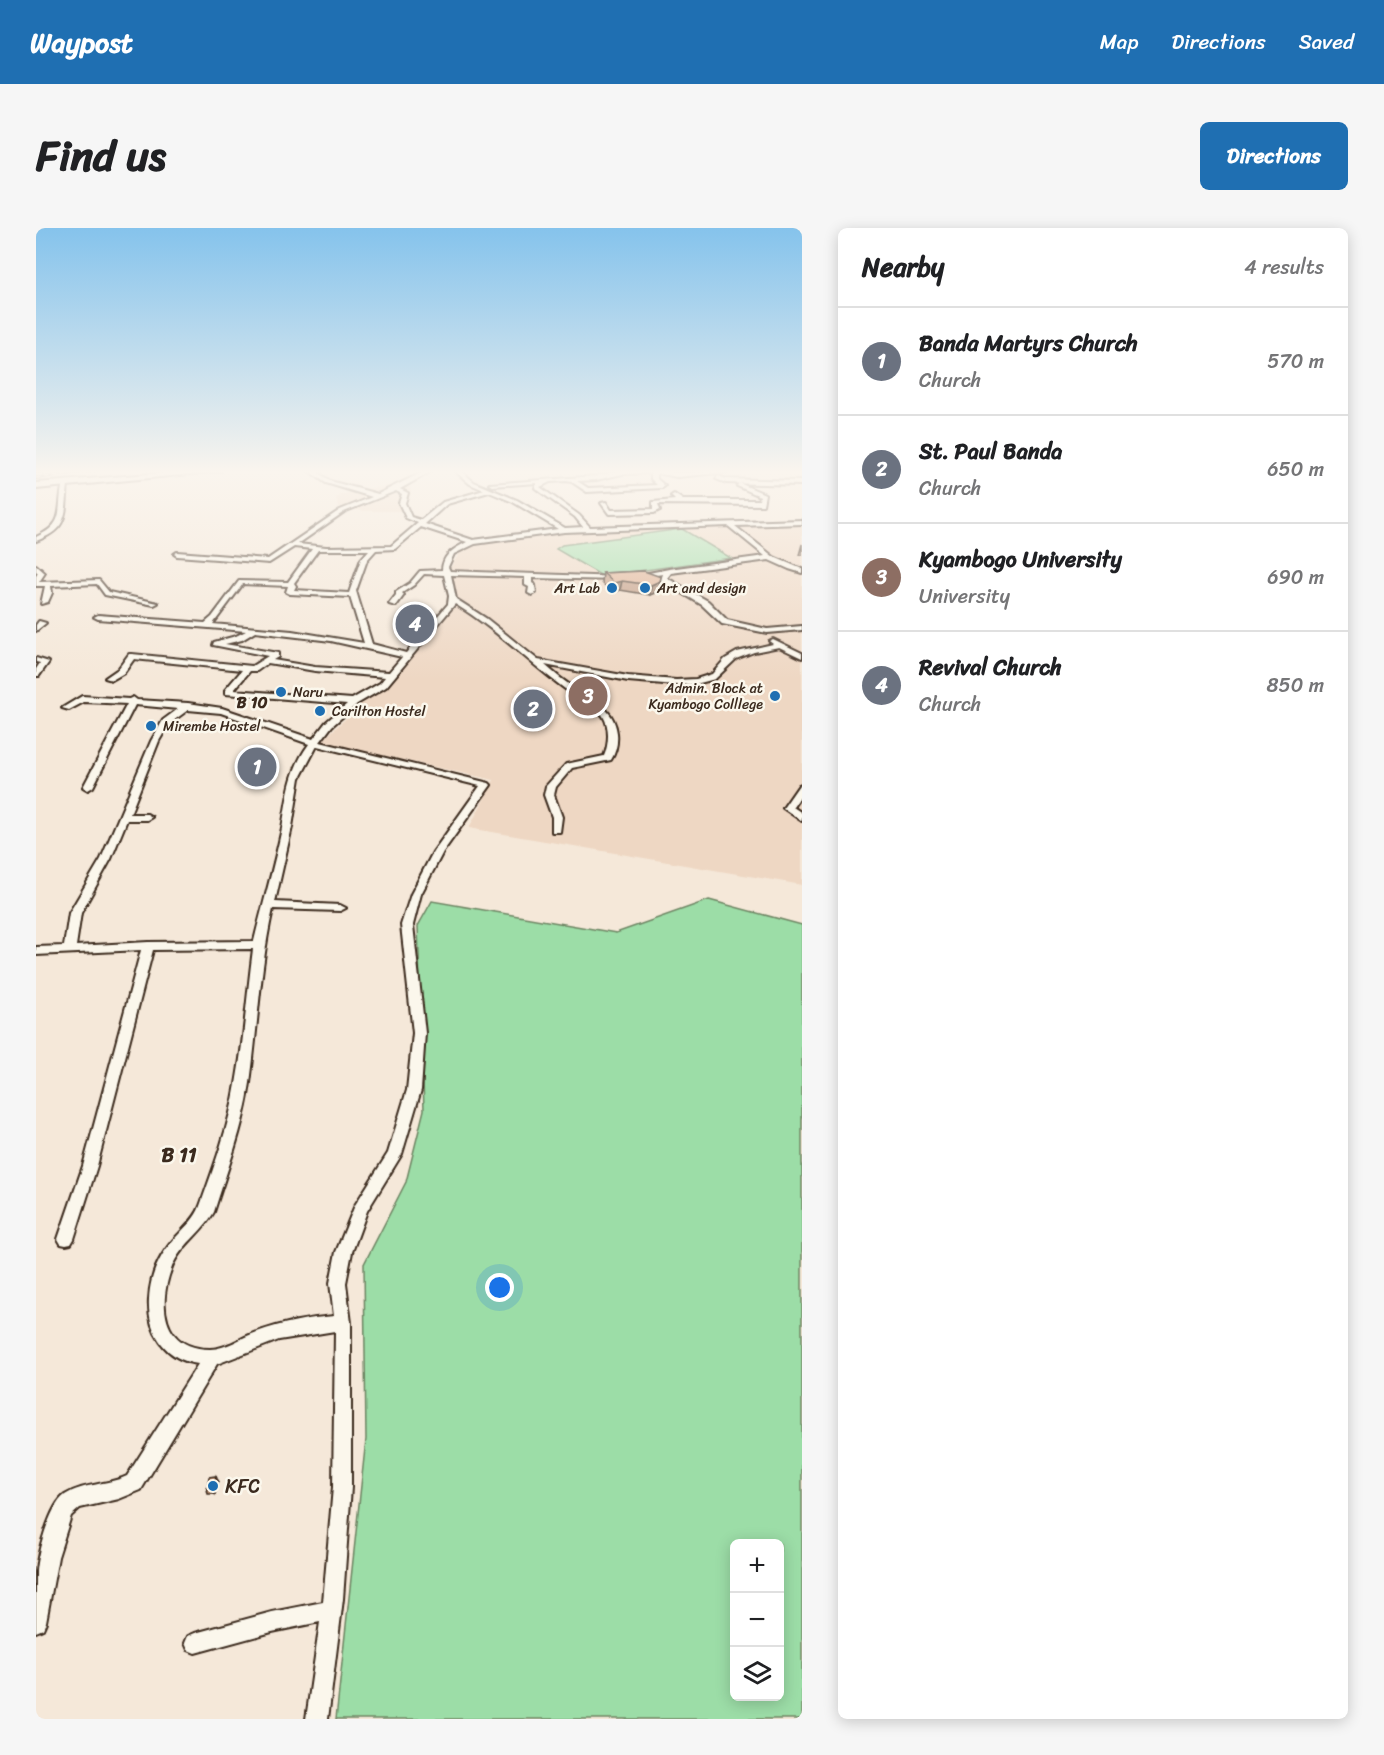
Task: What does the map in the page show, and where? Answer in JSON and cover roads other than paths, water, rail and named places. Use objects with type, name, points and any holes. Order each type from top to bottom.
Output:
[{"type":"street","points":[[177,554],[267,561],[298,541]]},
{"type":"street","points":[[292,545],[315,549],[373,550],[394,548],[400,541]]},
{"type":"street","points":[[469,541],[473,542]]},
{"type":"street","points":[[484,541],[473,542],[452,551],[447,560],[445,572],[453,600],[501,632],[571,690],[602,710],[610,720],[611,751],[608,758],[569,766],[551,786],[549,795],[557,818],[556,831]]},
{"type":"street","points":[[748,541],[768,558],[802,571]]},
{"type":"street","points":[[290,585],[315,549]]},
{"type":"street","points":[[368,644],[353,595],[361,565],[373,550]]},
{"type":"street","points":[[393,604],[400,595],[398,593],[412,585],[422,572],[607,579],[768,558]]},
{"type":"street","points":[[36,567],[42,573],[36,583],[99,582],[107,594],[154,603]]},
{"type":"street","points":[[663,579],[669,571]]},
{"type":"street","points":[[529,576],[528,585],[532,585],[532,593]]},
{"type":"street","points":[[636,576],[663,579],[705,603],[721,620],[767,631],[802,628]]},
{"type":"street","points":[[206,626],[214,619],[241,582],[290,585]]},
{"type":"street","points":[[44,602],[48,584]]},
{"type":"street","points":[[290,585],[293,586],[290,591],[292,592],[353,595]]},
{"type":"street","points":[[343,1323],[290,1328],[212,1357],[195,1355],[170,1344],[160,1330],[156,1315],[158,1294],[164,1266],[169,1257],[206,1212],[233,1129],[244,1076],[250,1006],[259,945],[287,827],[295,778],[307,753],[329,724],[354,702],[383,685],[453,600]]},
{"type":"street","points":[[98,617],[255,629],[368,644],[407,656]]},
{"type":"street","points":[[255,629],[217,646],[275,654],[268,662]]},
{"type":"street","points":[[767,631],[770,638],[802,656]]},
{"type":"street","points":[[536,661],[639,679],[691,681],[715,676],[729,660],[740,654],[780,645]]},
{"type":"street","points":[[109,678],[121,671],[132,656],[247,669],[255,669],[263,662],[268,662],[315,669],[391,675]]},
{"type":"street","points":[[36,660],[45,662],[36,674]]},
{"type":"street","points":[[247,669],[228,692],[354,702]]},
{"type":"street","points":[[66,708],[84,699],[133,700],[232,713],[315,743],[486,785],[438,852],[409,912],[407,925],[419,1033],[414,1090],[395,1154],[360,1209],[344,1251],[338,1283],[343,1323],[342,1487],[331,1610],[317,1719]]},
{"type":"street","points":[[88,787],[133,700]]},
{"type":"street","points":[[69,950],[75,913],[106,859],[164,725],[188,706]]},
{"type":"street","points":[[802,787],[788,808],[802,818]]},
{"type":"street","points":[[123,817],[147,816]]},
{"type":"street","points":[[268,905],[340,908]]},
{"type":"street","points":[[36,951],[148,946],[259,945]]},
{"type":"street","points":[[66,1239],[90,1166],[148,946]]},
{"type":"street","points":[[36,1622],[58,1521],[65,1506],[74,1501],[125,1488],[134,1483],[212,1357]]},
{"type":"street","points":[[195,1643],[272,1622],[331,1610]]},
{"type":"place","name":"Art Lab","points":[[612,588]]},
{"type":"place","name":"Art and design","points":[[645,588]]},
{"type":"place","name":"Revival Church","points":[[415,624]]},
{"type":"place","name":"Naru","points":[[281,692]]},
{"type":"place","name":"Kyambogo University","points":[[588,696]]},
{"type":"place","name":"Admin. Block at Kyambogo Colllege","points":[[775,696]]},
{"type":"place","name":"St. Paul Banda","points":[[533,709]]},
{"type":"place","name":"Carilton Hostel","points":[[320,711]]},
{"type":"place","name":"Mirembe Hostel","points":[[151,726]]},
{"type":"place","name":"Banda Martyrs Church","points":[[257,767]]},
{"type":"place","name":"KFC","points":[[213,1486]]},
{"type":"district","name":"B 10","points":[[252,702]]},
{"type":"district","name":"B 11","points":[[179,1155]]}]
